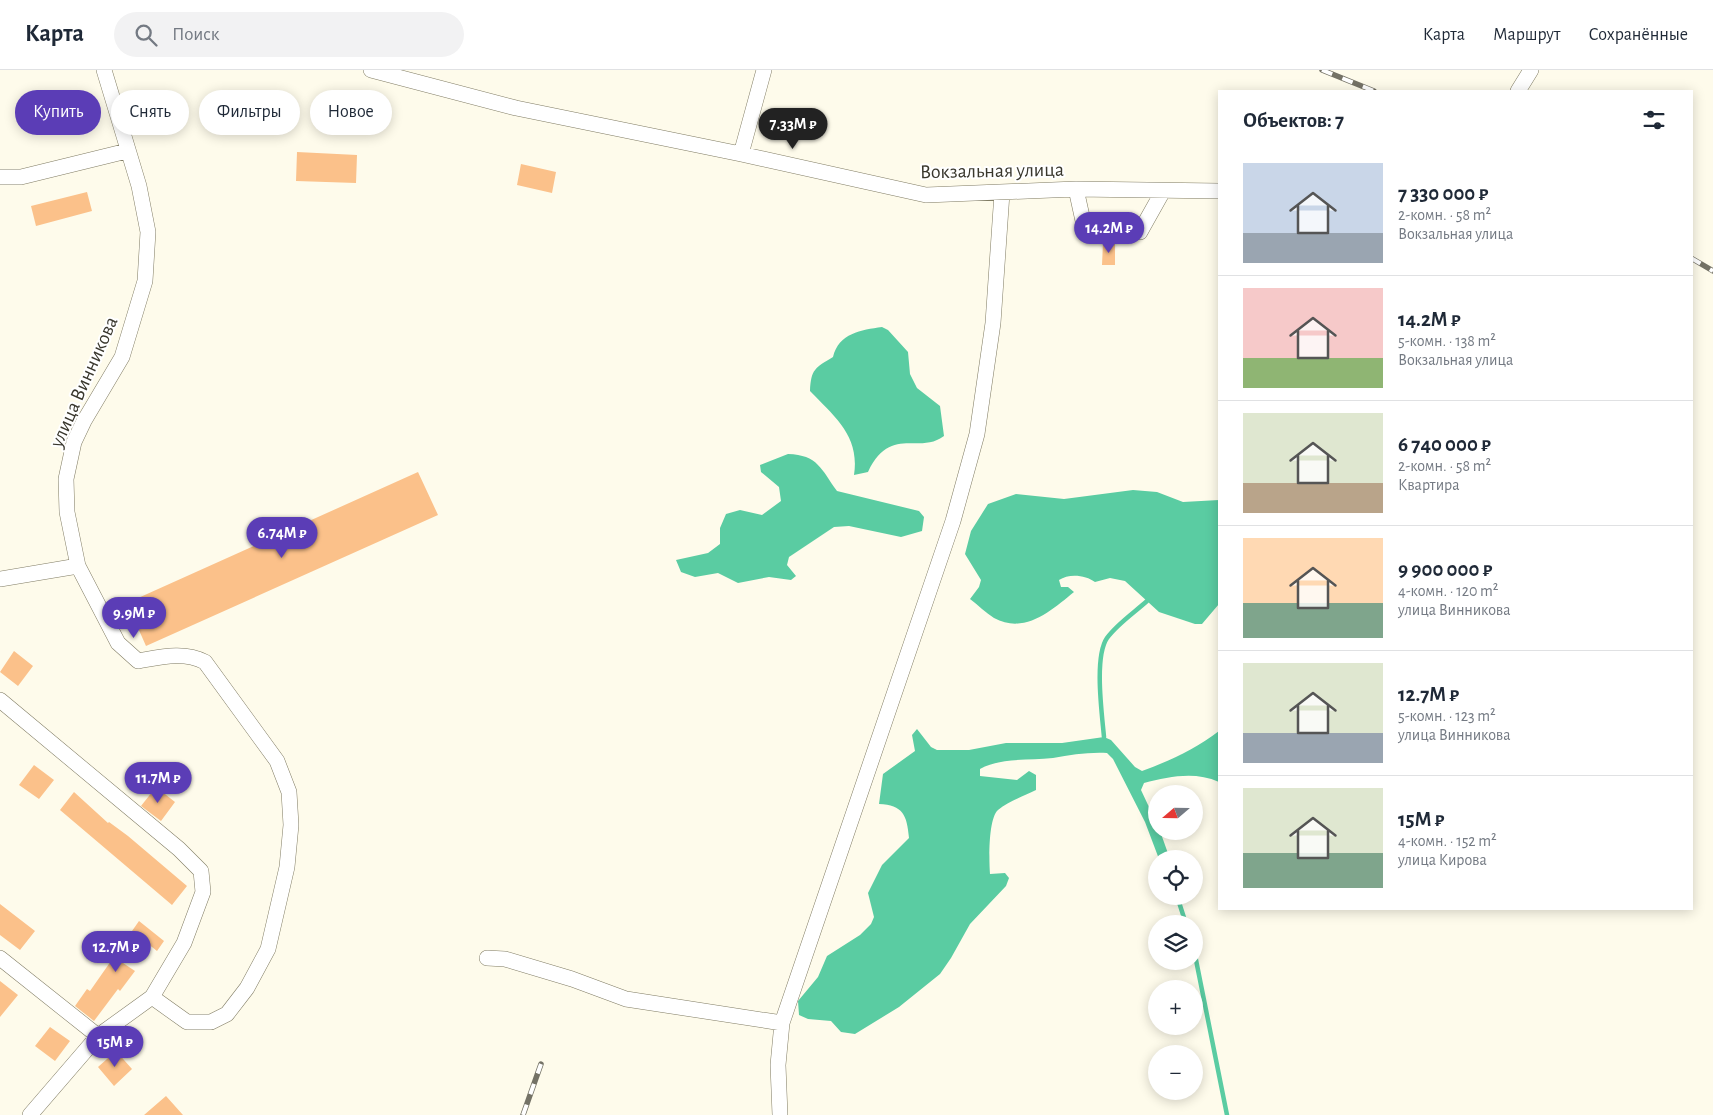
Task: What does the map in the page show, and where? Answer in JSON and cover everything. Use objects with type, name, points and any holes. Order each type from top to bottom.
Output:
[{"type":"street","name":"улица Винникова","points":[[104,70],[139,186],[148,232],[145,281],[122,357],[84,421],[74,442],[66,479],[67,512],[78,566],[118,644],[138,661],[173,656],[194,656],[205,662],[277,761],[289,792],[291,825],[287,867],[268,950],[247,988],[227,1014],[210,1022],[187,1022],[152,997]]},
{"type":"street","name":"Вокзальная улица","points":[[371,70],[516,108],[741,154],[920,194],[1002,193],[1076,189],[1218,192]]},
{"type":"street","points":[[741,154],[764,70]]},
{"type":"street","points":[[1519,90],[1531,70]]},
{"type":"street","points":[[0,177],[21,177],[128,151]]},
{"type":"street","points":[[1076,189],[1085,230],[1140,232],[1163,191]]},
{"type":"street","points":[[780,1115],[778,1065],[782,1023],[952,521],[977,434],[993,322],[1002,193]]},
{"type":"street","points":[[0,579],[78,566]]},
{"type":"street","points":[[0,700],[178,849],[202,872],[203,892],[184,943],[152,997],[98,1036],[30,1115]]},
{"type":"street","points":[[0,958],[98,1036]]},
{"type":"street","points":[[486,958],[505,959],[572,979],[626,999],[782,1023]]},
{"type":"shaded area","points":[[882,327],[888,330],[908,352],[910,374],[917,388],[940,406],[944,436],[925,443],[895,445],[886,449],[877,458],[868,472],[854,475],[855,461],[849,438],[844,428],[810,391],[811,378],[818,367],[833,357],[840,343],[846,338],[859,331]]},
{"type":"shaded area","points":[[788,454],[812,460],[818,465],[837,491],[919,511],[924,517],[922,531],[901,537],[849,526],[834,527],[789,557],[787,565],[796,576],[791,580],[769,577],[738,583],[718,573],[695,577],[681,572],[676,560],[708,553],[720,544],[720,528],[726,514],[740,510],[762,515],[781,501],[779,487],[761,472],[760,465]]},
{"type":"shaded area","points":[[1133,490],[1157,492],[1183,502],[1218,500],[1218,605],[1202,624],[1195,624],[1159,612],[1125,581],[1110,578],[1095,582],[1087,578],[1068,576],[1059,580],[1061,587],[1068,587],[1074,592],[1057,606],[1037,618],[1016,624],[1005,623],[988,614],[970,599],[979,587],[981,580],[965,554],[971,531],[988,504],[1016,494],[1064,499]]},
{"type":"shaded area","points":[[917,729],[931,747],[937,750],[969,750],[1006,743],[1062,743],[1104,737],[1111,740],[1135,767],[1142,771],[1182,754],[1218,732],[1218,782],[1200,777],[1182,776],[1144,783],[1141,790],[1148,805],[1148,830],[1113,759],[1107,753],[1086,753],[1053,758],[1006,761],[980,769],[980,776],[1017,780],[1029,771],[1036,775],[1036,790],[1002,807],[998,810],[992,822],[989,860],[990,874],[1005,873],[1009,878],[1006,886],[970,924],[940,974],[899,1007],[855,1034],[841,1032],[831,1021],[808,1019],[799,1015],[798,1001],[818,977],[827,956],[860,935],[871,924],[874,917],[868,893],[882,865],[909,838],[905,817],[899,809],[894,806],[879,804],[883,774],[915,751],[912,735]]},
{"type":"shaded area","points":[[1152,840],[1163,840],[1167,850],[1156,850]]},
{"type":"building","points":[[297,152],[357,155],[356,183],[296,181]]},
{"type":"building","points":[[521,164],[556,172],[552,193],[517,185]]},
{"type":"building","points":[[87,192],[92,211],[36,226],[31,206]]},
{"type":"building","points":[[1103,243],[1115,244],[1115,265],[1102,265]]},
{"type":"building","points":[[418,472],[438,515],[146,646],[127,603]]},
{"type":"building","points":[[14,651],[33,666],[18,686],[0,672]]},
{"type":"building","points":[[34,765],[54,780],[39,799],[19,785]]},
{"type":"building","points":[[156,787],[175,802],[161,821],[141,806]]},
{"type":"building","points":[[74,792],[108,823],[128,836],[187,886],[172,905],[60,810]]},
{"type":"building","points":[[0,904],[35,931],[20,950],[0,935]]},
{"type":"building","points":[[139,921],[164,941],[157,951],[142,939],[123,963],[135,971],[120,991],[118,989],[94,1021],[75,1006],[87,989],[90,991]]},
{"type":"building","points":[[0,981],[18,995],[0,1017]]},
{"type":"building","points":[[50,1027],[70,1041],[55,1061],[35,1046]]},
{"type":"building","points":[[116,1051],[132,1069],[114,1086],[98,1067]]},
{"type":"building","points":[[166,1096],[183,1115],[144,1115]]},
{"type":"waterway","points":[[1104,737],[1100,686],[1103,647],[1107,638],[1116,628],[1147,601]]},
{"type":"waterway","points":[[1180,905],[1183,915]]},
{"type":"waterway","points":[[1198,970],[1227,1115]]},
{"type":"railway","points":[[1322,70],[1372,90]]},
{"type":"railway","points":[[1693,259],[1713,271]]},
{"type":"railway","points":[[523,1115],[541,1064]]}]
